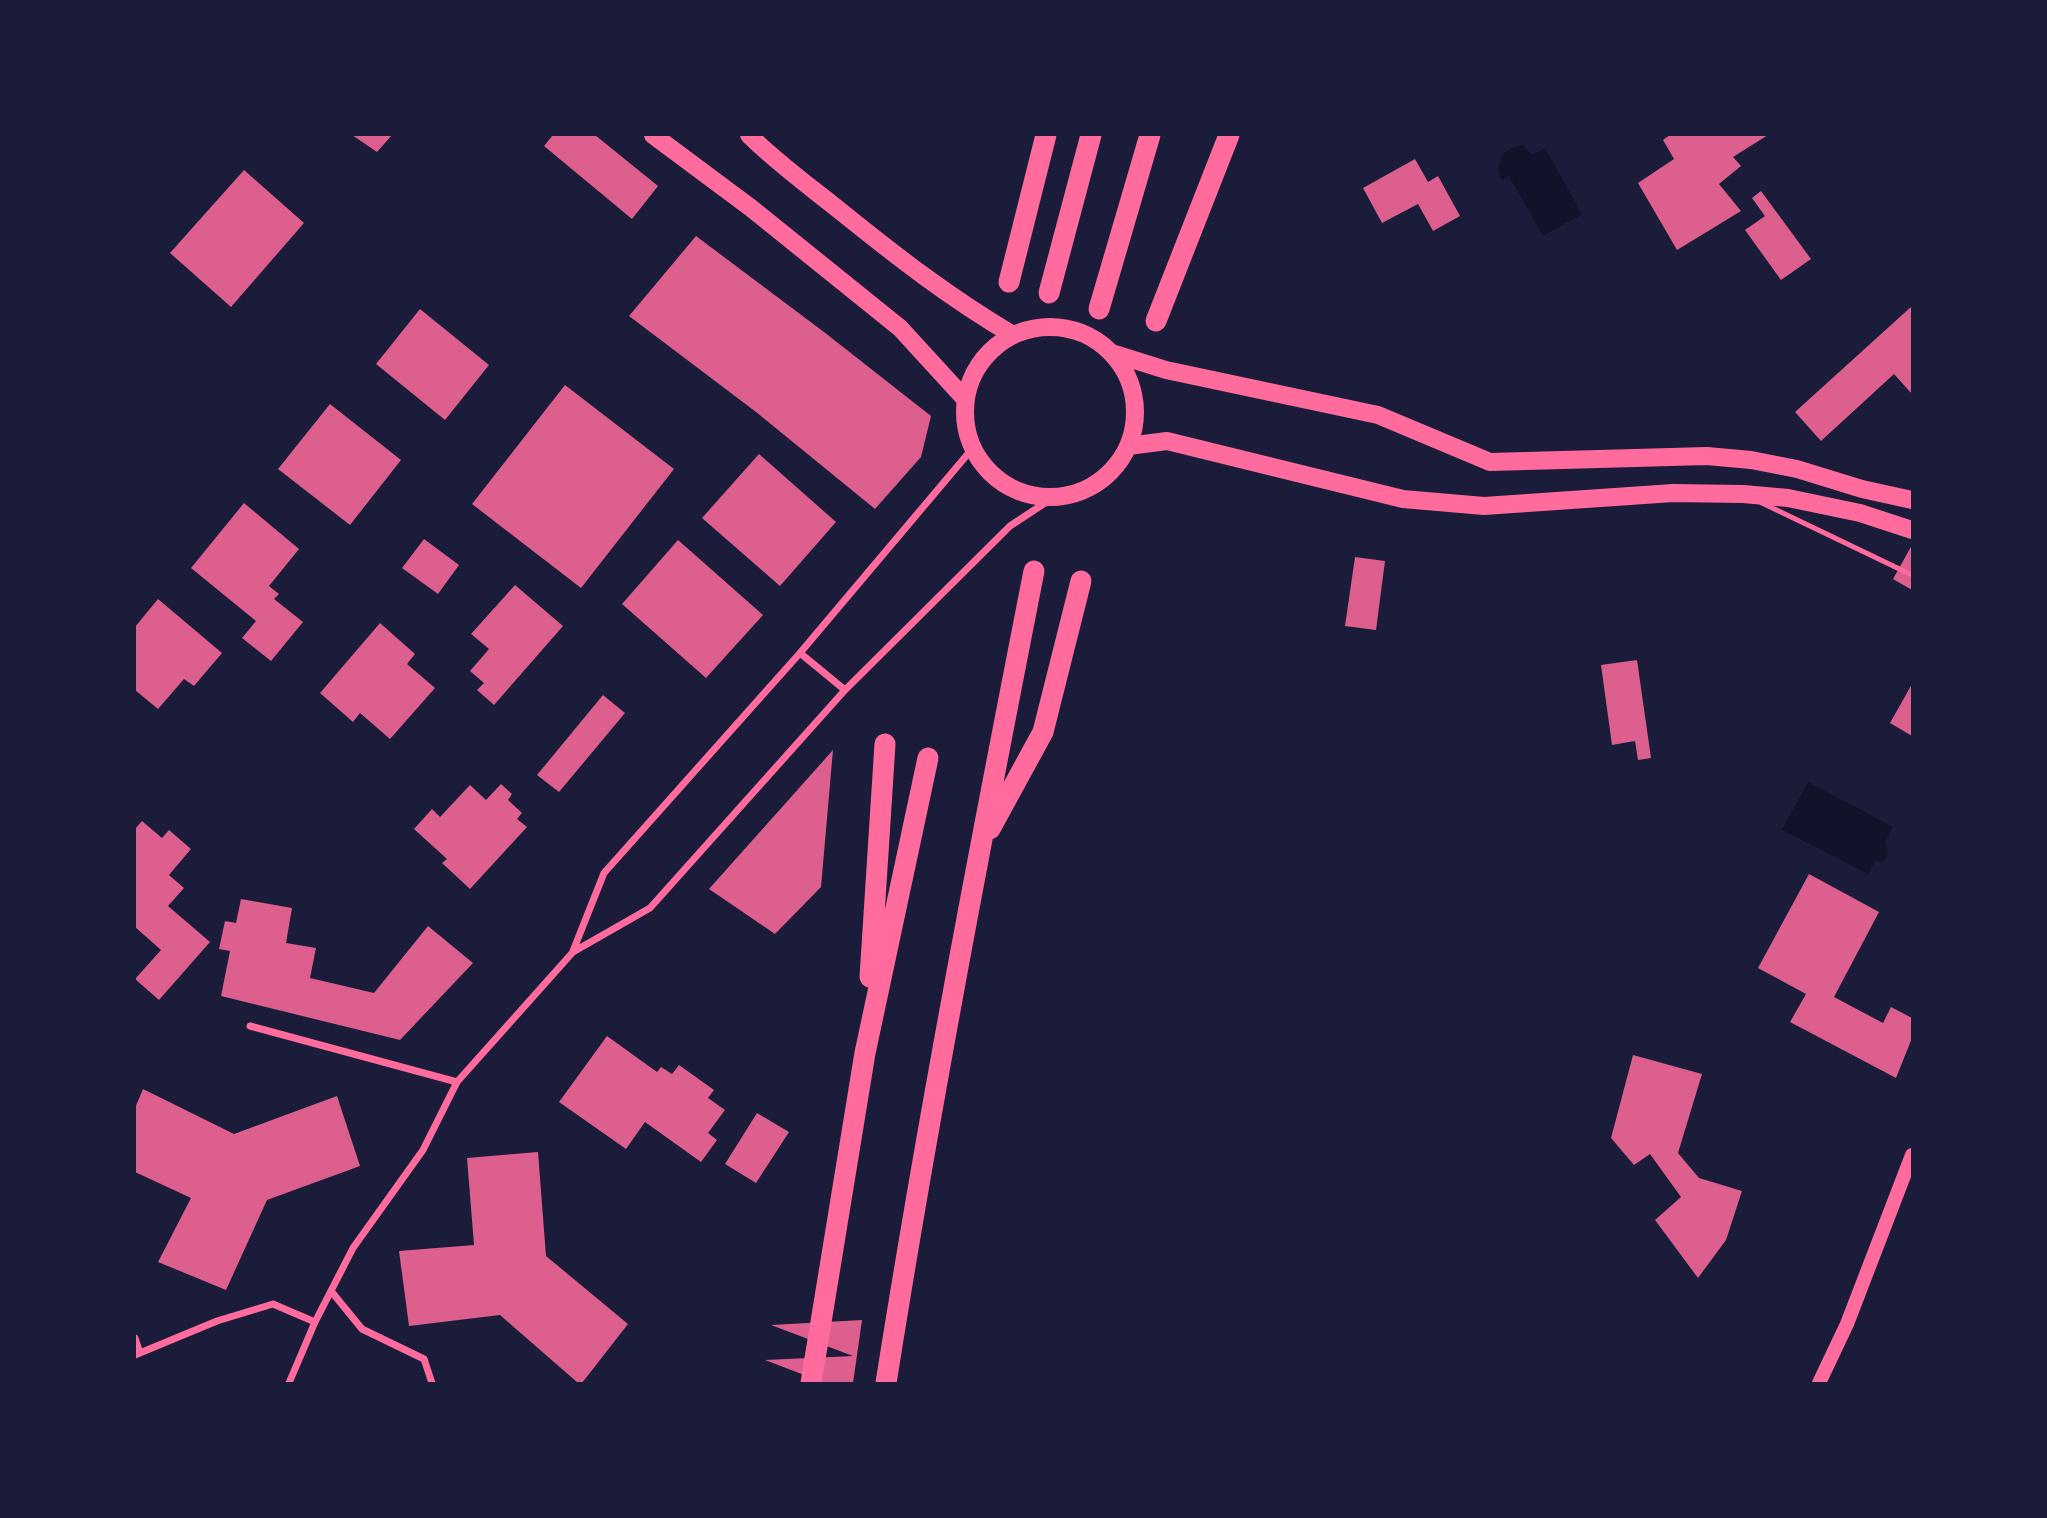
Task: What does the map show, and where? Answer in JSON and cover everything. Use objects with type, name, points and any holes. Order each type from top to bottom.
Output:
[{"type":"highway","points":[[1009,282],[1046,135]]},
{"type":"highway","points":[[1049,293],[1091,135]]},
{"type":"highway","points":[[1099,309],[1150,135]]},
{"type":"highway","points":[[1156,321],[1229,135]]},
{"type":"highway","points":[[886,1383],[918,1181],[1034,571]]},
{"type":"highway","points":[[980,846],[1042,732],[1081,581]]},
{"type":"highway","points":[[865,1053],[885,744]]},
{"type":"highway","points":[[811,1383],[865,1053],[928,758]]},
{"type":"main road","points":[[653,135],[751,208],[900,328],[965,400]]},
{"type":"main road","points":[[749,135],[913,270],[964,307],[1013,335]]},
{"type":"main road","points":[[1058,327],[1087,335],[1112,353],[1122,366],[1134,397],[1134,422],[1128,446],[1116,466],[1099,482],[1078,493],[1038,497],[1006,486],[992,476],[972,449],[965,425],[965,400],[970,379],[995,346],[1013,335],[1035,328],[1058,327]]},
{"type":"main road","points":[[1112,353],[1166,370],[1378,415],[1490,462],[1707,456],[1751,460],[1797,469],[1863,489],[1912,500]]},
{"type":"main road","points":[[1128,446],[1167,441],[1403,499],[1484,506],[1673,493],[1743,494],[1788,498],[1860,513],[1912,530]]},
{"type":"main road","points":[[1819,1383],[1847,1324],[1912,1156]]},
{"type":"street","points":[[573,952],[604,873],[800,653],[972,449]]},
{"type":"street","points":[[289,1383],[315,1322],[353,1248],[423,1150],[457,1082],[573,952],[650,908],[845,690],[1010,526],[1054,497]]},
{"type":"street","points":[[800,653],[845,690]]},
{"type":"street","points":[[250,1027],[457,1082]]},
{"type":"street","points":[[331,1291],[362,1329],[424,1359],[432,1383]]},
{"type":"street","points":[[135,1338],[137,1354],[217,1321],[273,1304],[315,1322]]},
{"type":"lane","points":[[1743,494],[1912,575]]},
{"type":"shaded area","points":[[1523,145],[1532,155],[1545,148],[1582,214],[1543,236],[1509,176],[1502,180],[1500,173],[1502,156],[1510,149]]},
{"type":"shaded area","points":[[1808,782],[1893,827],[1885,843],[1888,851],[1886,858],[1882,862],[1875,861],[1868,874],[1782,830]]},
{"type":"building","points":[[352,135],[392,135],[377,152]]},
{"type":"building","points":[[553,135],[595,135],[658,186],[632,219],[544,146]]},
{"type":"building","points":[[1670,135],[1768,135],[1733,157],[1741,166],[1719,184],[1741,211],[1677,250],[1638,183],[1674,159],[1663,140]]},
{"type":"building","points":[[1415,159],[1428,182],[1438,176],[1460,216],[1433,231],[1418,204],[1382,223],[1363,188]]},
{"type":"building","points":[[244,170],[304,223],[231,307],[170,253]]},
{"type":"building","points":[[1761,191],[1811,259],[1781,280],[1745,230],[1765,216],[1752,198]]},
{"type":"building","points":[[696,236],[931,416],[921,457],[875,509],[756,412],[629,316]]},
{"type":"building","points":[[1912,306],[1912,394],[1894,374],[1821,441],[1795,412]]},
{"type":"building","points":[[420,309],[489,365],[445,420],[376,364]]},
{"type":"building","points":[[565,385],[674,469],[581,588],[472,504]]},
{"type":"building","points":[[330,404],[401,460],[350,525],[278,469]]},
{"type":"building","points":[[759,454],[836,522],[780,586],[702,518]]},
{"type":"building","points":[[244,503],[299,549],[269,586],[279,594],[274,599],[303,622],[271,661],[242,638],[256,621],[191,568]]},
{"type":"building","points":[[424,539],[459,565],[438,594],[402,568]]},
{"type":"building","points":[[678,540],[763,615],[706,678],[622,604]]},
{"type":"building","points":[[1912,545],[1912,590],[1893,579]]},
{"type":"building","points":[[1355,557],[1385,561],[1376,630],[1345,626]]},
{"type":"building","points":[[515,585],[563,626],[494,705],[477,690],[484,683],[470,671],[489,649],[471,634]]},
{"type":"building","points":[[158,599],[222,653],[194,686],[184,679],[158,709],[135,690],[135,627]]},
{"type":"building","points":[[380,623],[415,654],[407,664],[435,688],[390,739],[360,713],[353,722],[320,693]]},
{"type":"building","points":[[1637,660],[1651,758],[1638,760],[1635,741],[1612,745],[1601,665]]},
{"type":"building","points":[[1912,684],[1912,736],[1890,723]]},
{"type":"building","points":[[603,695],[625,713],[559,792],[537,775]]},
{"type":"building","points":[[833,750],[821,887],[775,934],[709,889]]},
{"type":"building","points":[[501,784],[512,794],[508,800],[522,813],[517,819],[527,827],[470,889],[442,863],[447,859],[414,829],[432,809],[440,817],[470,785],[486,800]]},
{"type":"building","points":[[142,821],[162,838],[169,830],[191,849],[169,875],[184,888],[168,906],[210,942],[159,1000],[135,979],[161,950],[135,927],[135,829]]},
{"type":"building","points":[[1809,874],[1879,912],[1834,997],[1883,1023],[1891,1007],[1912,1018],[1912,1038],[1896,1078],[1790,1022],[1806,994],[1758,968]]},
{"type":"building","points":[[241,899],[292,908],[286,943],[316,948],[310,978],[374,993],[428,926],[473,963],[400,1040],[221,996],[230,951],[219,949],[225,921],[236,923]]},
{"type":"building","points":[[607,1036],[657,1072],[661,1067],[672,1074],[679,1065],[714,1090],[708,1098],[725,1110],[708,1133],[717,1140],[701,1162],[645,1122],[626,1149],[559,1102]]},
{"type":"building","points":[[1633,1055],[1702,1074],[1678,1153],[1699,1178],[1742,1191],[1726,1240],[1698,1278],[1655,1220],[1681,1197],[1650,1154],[1634,1165],[1611,1138]]},
{"type":"building","points":[[143,1089],[234,1134],[337,1096],[360,1166],[267,1200],[226,1290],[158,1262],[191,1198],[135,1172],[135,1108]]},
{"type":"building","points":[[757,1113],[789,1132],[756,1183],[725,1164]]},
{"type":"building","points":[[538,1152],[546,1256],[628,1324],[582,1383],[578,1383],[500,1315],[409,1326],[399,1251],[474,1245],[467,1158]]},
{"type":"building","points":[[862,1320],[853,1383],[825,1383],[765,1360],[853,1356],[771,1325]]}]
